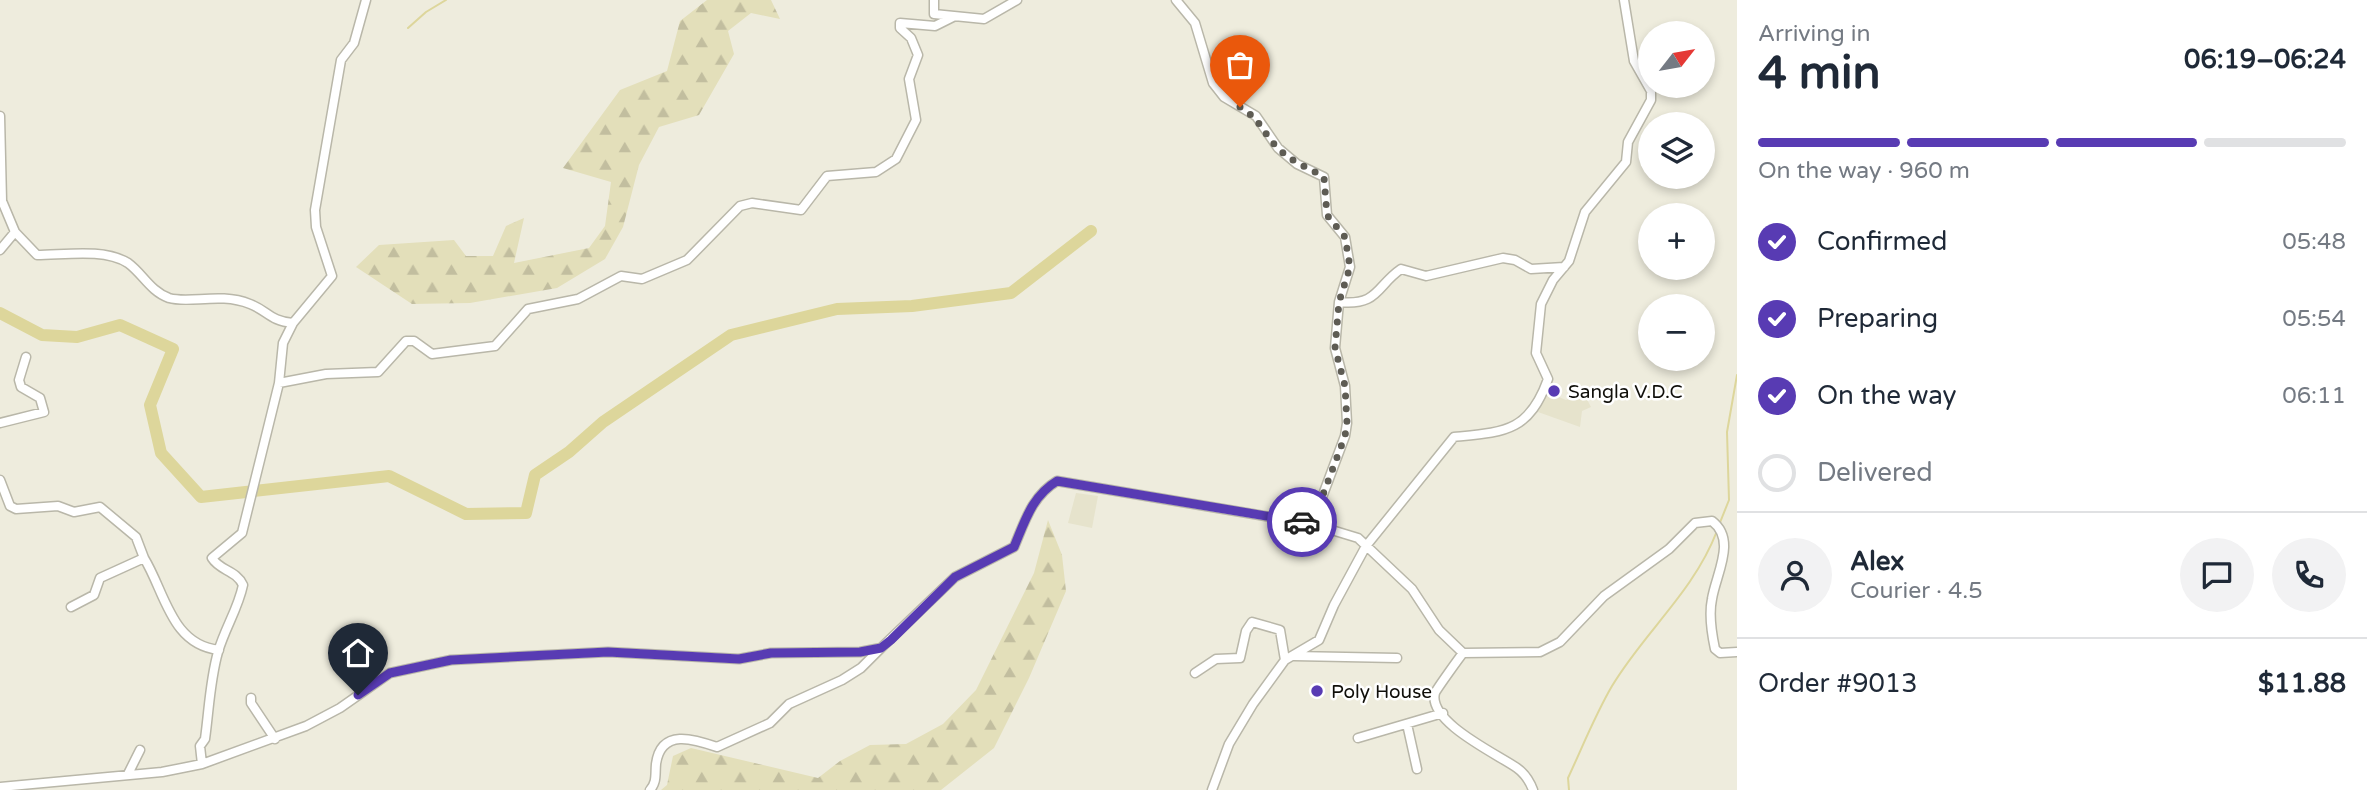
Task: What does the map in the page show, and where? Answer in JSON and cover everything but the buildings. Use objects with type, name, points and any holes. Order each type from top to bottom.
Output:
[{"type":"street","points":[[202,764],[200,746],[205,739],[211,678],[219,650],[237,611],[243,585],[235,572],[221,567],[212,558],[242,533],[249,514],[253,480],[279,383],[283,343],[293,323],[332,276],[316,227],[315,210],[341,60],[354,43],[366,0]]},
{"type":"street","points":[[934,0],[934,14],[985,19],[1017,0]]},
{"type":"street","points":[[1176,0],[1195,23],[1213,83],[1224,97],[1256,116],[1278,148],[1297,164],[1324,177],[1327,215],[1345,237],[1350,267],[1339,302],[1335,348],[1345,386],[1345,436],[1312,524]]},
{"type":"street","points":[[1212,790],[1229,744],[1288,658],[1319,640],[1334,605],[1366,546],[1454,437],[1507,432],[1539,404],[1548,379],[1536,353],[1541,304],[1553,280],[1569,261],[1585,212],[1613,174],[1623,167],[1628,142],[1651,100],[1651,91],[1634,61],[1624,0]]},
{"type":"street","points":[[279,383],[326,374],[378,372],[406,341],[414,341],[432,354],[495,346],[528,309],[579,299],[621,276],[642,279],[687,260],[740,206],[752,203],[801,210],[827,176],[876,172],[888,167],[896,159],[916,120],[909,79],[918,55],[911,38],[900,28],[900,23],[934,26],[953,17]]},
{"type":"street","points":[[0,116],[2,201],[15,232],[37,255],[106,255],[128,264],[146,285],[170,298],[219,296],[252,304],[277,321],[293,323]]},
{"type":"street","points":[[0,250],[15,232]]},
{"type":"street","points":[[1339,302],[1365,300],[1381,292],[1401,269],[1426,276],[1503,258],[1515,260],[1531,269],[1564,267]]},
{"type":"street","points":[[0,423],[44,412],[40,398],[21,387],[19,380],[26,357]]},
{"type":"street","points":[[0,480],[10,506],[16,509],[58,506],[74,512],[100,508],[136,537],[176,627],[204,647],[219,650]]},
{"type":"street","points":[[650,790],[656,782],[658,752],[664,745],[674,740],[698,738],[717,747],[770,723],[789,704],[861,668],[955,577],[1014,547],[1030,508],[1043,490],[1057,481],[1312,524],[1358,538],[1412,589],[1438,630],[1463,653],[1540,652],[1550,648],[1566,637],[1604,596],[1669,549],[1695,523],[1706,520],[1722,528],[1729,548],[1727,566],[1711,603],[1715,649],[1720,653],[1737,652]]},
{"type":"street","points":[[71,607],[94,594],[100,578],[144,558]]},
{"type":"street","points":[[1195,673],[1216,659],[1240,658],[1244,651],[1246,631],[1252,622],[1280,630],[1288,658]]},
{"type":"street","points":[[0,788],[162,772],[202,764],[275,739],[340,708],[390,673],[451,660],[608,652],[739,659],[771,653],[860,652],[881,648]]},
{"type":"street","points":[[1463,653],[1434,695],[1443,713],[1468,740],[1520,769],[1533,790]]},
{"type":"street","points":[[1288,658],[1397,657]]},
{"type":"street","points":[[251,698],[251,704],[275,739]]},
{"type":"street","points":[[1359,738],[1443,713]]},
{"type":"street","points":[[1407,724],[1418,769]]},
{"type":"street","points":[[128,774],[140,750]]},
{"type":"shaded area","points":[[1547,392],[1566,400],[1583,392],[1591,407],[1582,411],[1580,427],[1538,412]]},
{"type":"shaded area","points":[[1076,493],[1098,496],[1092,528],[1068,523]]},
{"type":"green space","points":[[707,0],[771,0],[780,19],[751,13],[728,31],[734,54],[699,115],[659,127],[639,165],[623,227],[605,259],[557,288],[470,303],[412,304],[356,267],[379,245],[454,240],[466,256],[493,256],[506,226],[524,218],[514,263],[589,248],[605,226],[611,182],[563,168],[620,90],[667,71],[680,21]]},
{"type":"green space","points":[[1048,520],[1062,555],[1066,591],[1029,678],[994,748],[941,790],[661,790],[667,785],[673,756],[691,748],[818,778],[840,761],[870,745],[906,744],[943,724],[976,690],[1034,573]]},
{"type":"waterway","points":[[408,28],[426,12],[446,0]]},
{"type":"waterway","points":[[0,313],[42,335],[77,337],[120,325],[173,349],[150,405],[161,453],[201,497],[389,476],[466,514],[526,513],[535,475],[569,452],[603,422],[731,335],[837,309],[912,306],[1011,293],[1091,231]]},
{"type":"waterway","points":[[1719,525],[1729,500],[1727,432],[1737,375]]},
{"type":"waterway","points":[[1569,790],[1568,778],[1612,686],[1695,574],[1717,531]]},
{"type":"way so far","points":[[1240,107],[1256,116],[1278,148],[1297,164],[1324,177],[1327,215],[1345,237],[1350,267],[1339,302],[1335,348],[1345,386],[1345,436],[1312,524],[1302,522]]},
{"type":"place","name":"Sangla V.D.C","points":[[1554,391]]},
{"type":"place","name":"Poly House","points":[[1317,691]]},
{"type":"route","points":[[358,695],[390,673],[451,660],[608,652],[739,659],[771,653],[860,652],[881,648],[955,577],[1014,547],[1030,508],[1043,490],[1057,481],[1302,522]]}]
